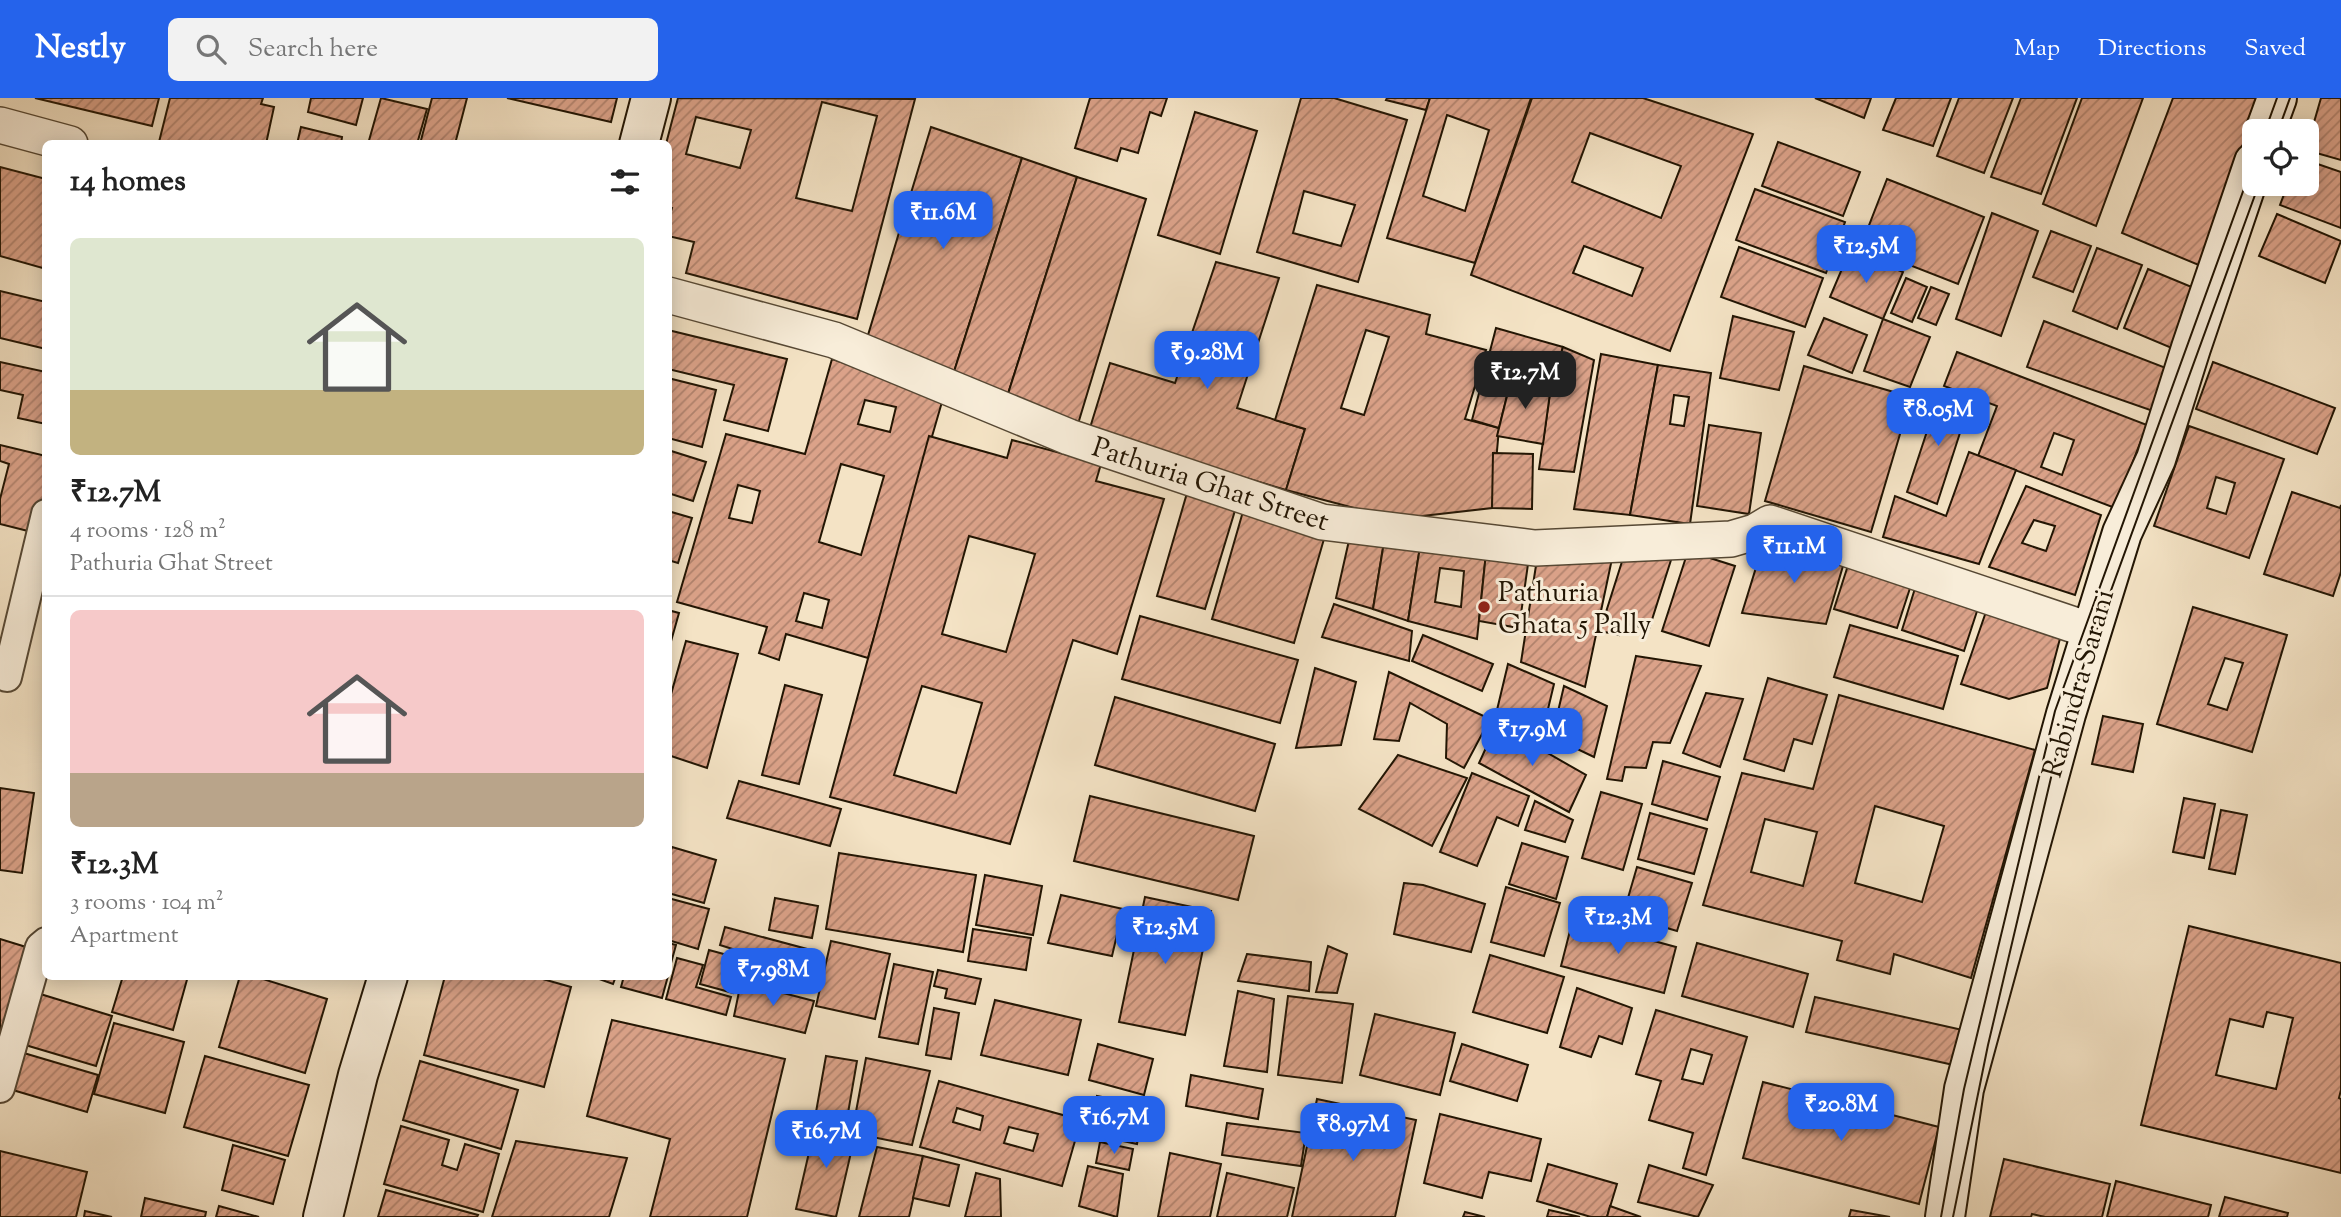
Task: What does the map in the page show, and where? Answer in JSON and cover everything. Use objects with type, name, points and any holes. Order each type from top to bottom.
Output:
[{"type":"main road","points":[[640,140],[651,98]]},
{"type":"main road","points":[[2269,119],[2277,98]]},
{"type":"main road","name":"Rabindra Sarani","points":[[1945,1217],[1964,1089],[2066,714],[2122,533],[2157,459],[2242,196]]},
{"type":"main road","points":[[323,1217],[358,1075],[387,980]]},
{"type":"street","points":[[0,125],[55,140]]},
{"type":"street","name":"Pathuria Ghat Street","points":[[672,296],[834,340],[1069,437],[1322,522],[1535,548],[1731,539],[1755,532],[1770,523],[2092,631]]},
{"type":"street","points":[[7,677],[42,531]]},
{"type":"street","points":[[0,1088],[42,945]]},
{"type":"building","points":[[35,98],[159,98],[152,126]]},
{"type":"building","points":[[170,98],[263,98],[261,104],[274,107],[267,140],[160,140]]},
{"type":"building","points":[[311,98],[363,98],[356,125],[308,112]]},
{"type":"building","points":[[381,98],[427,109],[418,140],[369,140]]},
{"type":"building","points":[[432,98],[467,98],[456,140],[421,140]]},
{"type":"building","points":[[507,98],[617,98],[611,122]]},
{"type":"building","points":[[678,98],[915,99],[857,319],[686,273],[694,242],[672,237],[672,140],[667,140]],"holes":[[[822,102],[877,116],[852,211],[796,198]],[[696,117],[751,130],[740,168],[686,154]]]},
{"type":"building","points":[[1090,98],[1167,98],[1161,116],[1150,112],[1138,153],[1121,148],[1117,161],[1075,148]]},
{"type":"building","points":[[1301,98],[1334,98],[1407,120],[1358,282],[1257,252]],"holes":[[[1304,191],[1355,205],[1341,246],[1293,233]]]},
{"type":"building","points":[[1430,98],[1426,110],[1386,100]]},
{"type":"building","points":[[1430,98],[1531,98],[1475,263],[1387,238]],"holes":[[[1447,115],[1489,130],[1465,211],[1423,196]]]},
{"type":"building","points":[[1532,98],[1643,98],[1753,134],[1670,351],[1471,275]],"holes":[[[1590,133],[1681,166],[1661,218],[1572,182]],[[1584,246],[1643,268],[1632,296],[1573,273]]]},
{"type":"building","points":[[1815,98],[1871,98],[1864,118]]},
{"type":"building","points":[[1896,98],[1951,98],[1933,146],[1883,130]]},
{"type":"building","points":[[1959,98],[2013,98],[1984,173],[1937,156]]},
{"type":"building","points":[[2021,98],[2077,98],[2041,194],[1991,177]]},
{"type":"building","points":[[2082,98],[2143,98],[2096,226],[2043,204]]},
{"type":"building","points":[[2173,98],[2259,98],[2252,119],[2242,119],[2242,147],[2201,266],[2122,233]]},
{"type":"building","points":[[2321,98],[2341,98],[2341,160],[2319,154],[2319,119],[2315,119]]},
{"type":"building","points":[[1195,112],[1257,131],[1220,254],[1158,235]]},
{"type":"building","points":[[301,127],[342,137],[342,140],[298,140]]},
{"type":"building","points":[[931,127],[1022,158],[952,378],[865,345]]},
{"type":"building","points":[[1778,142],[1860,172],[1843,216],[1762,186]]},
{"type":"building","points":[[1022,158],[1077,177],[1007,397],[952,378]]},
{"type":"building","points":[[2319,164],[2341,172],[2341,228],[2280,205],[2283,196],[2319,196]]},
{"type":"building","points":[[0,167],[42,178],[42,268],[0,256]]},
{"type":"building","points":[[1077,177],[1146,199],[1078,424],[1007,397]]},
{"type":"building","points":[[1887,179],[1984,217],[1958,284],[1861,246]]},
{"type":"building","points":[[1755,189],[1845,222],[1826,273],[1736,240]]},
{"type":"building","points":[[1992,213],[2038,231],[2001,336],[1956,319]]},
{"type":"building","points":[[2277,214],[2341,241],[2325,283],[2259,256]]},
{"type":"building","points":[[2051,231],[2091,246],[2073,292],[2033,277]]},
{"type":"building","points":[[1739,247],[1823,278],[1805,327],[1721,297]]},
{"type":"building","points":[[2097,248],[2142,265],[2117,329],[2073,311]]},
{"type":"building","points":[[1850,250],[1903,272],[1883,319],[1830,297]]},
{"type":"building","points":[[1216,262],[1279,278],[1237,408],[1305,429],[1286,490],[1089,431],[1110,363],[1175,383]]},
{"type":"building","points":[[2148,269],[2199,290],[2174,349],[2124,328]]},
{"type":"building","points":[[1906,278],[1927,287],[1912,322],[1891,313]]},
{"type":"building","points":[[1317,285],[1430,315],[1426,334],[1486,350],[1465,419],[1499,428],[1492,508],[1396,519],[1286,490],[1305,429],[1275,420]],"holes":[[[1366,330],[1389,337],[1364,415],[1341,408]]]},
{"type":"building","points":[[1931,287],[1949,294],[1936,325],[1918,318]]},
{"type":"building","points":[[0,291],[42,301],[42,348],[0,338]]},
{"type":"building","points":[[1733,316],[1794,332],[1779,390],[1720,378]]},
{"type":"building","points":[[1824,318],[1867,335],[1852,373],[1808,355]]},
{"type":"building","points":[[1883,319],[1930,337],[1910,387],[1864,371]]},
{"type":"building","points":[[2044,321],[2166,368],[2153,411],[2027,367]]},
{"type":"building","points":[[1496,328],[1563,347],[1551,386],[1512,376],[1499,428],[1472,420]]},
{"type":"building","points":[[672,331],[787,359],[768,431],[724,420],[734,385],[672,370]]},
{"type":"building","points":[[1563,347],[1594,360],[1574,472],[1539,469],[1551,386]]},
{"type":"building","points":[[1957,352],[2147,425],[2115,508],[1978,456],[1997,406],[1944,386]],"holes":[[[2054,433],[2074,440],[2062,475],[2041,467]]]},
{"type":"building","points":[[1601,354],[1658,365],[1630,515],[1574,509]]},
{"type":"building","points":[[832,359],[944,395],[868,658],[786,634],[779,660],[759,653],[767,627],[677,602],[726,434],[805,454]],"holes":[[[865,400],[896,407],[890,432],[858,424]],[[841,464],[884,476],[861,555],[819,542]],[[738,485],[760,491],[752,523],[729,518]],[[804,593],[829,600],[822,628],[796,621]]]},
{"type":"building","points":[[0,362],[42,371],[42,423],[18,418],[23,395],[0,390]]},
{"type":"building","points":[[2213,362],[2335,408],[2317,454],[2196,409]]},
{"type":"building","points":[[1658,365],[1711,373],[1690,524],[1630,515]],"holes":[[[1674,395],[1689,397],[1684,426],[1670,424]]]},
{"type":"building","points":[[1804,366],[1911,397],[1871,532],[1765,501]]},
{"type":"building","points":[[1512,376],[1551,386],[1543,444],[1497,436]]},
{"type":"building","points":[[672,379],[716,390],[702,447],[672,439]]},
{"type":"building","points":[[1940,392],[1970,402],[1937,504],[1907,492]]},
{"type":"building","points":[[1709,425],[1761,433],[1749,514],[1697,506]]},
{"type":"building","points":[[2189,426],[2284,459],[2249,558],[2154,526]],"holes":[[[2216,477],[2235,483],[2226,514],[2207,508]]]},
{"type":"building","points":[[929,436],[1007,458],[1012,440],[1101,464],[1096,481],[1164,499],[1117,654],[1073,640],[1010,844],[830,797]],"holes":[[[969,536],[1035,554],[1006,652],[942,634]],[[922,686],[982,703],[956,793],[894,775]]]},
{"type":"building","points":[[0,445],[42,455],[42,510],[36,533],[0,524],[0,499],[9,464],[0,461]]},
{"type":"building","points":[[672,451],[706,462],[693,501],[672,494]]},
{"type":"building","points":[[1969,452],[2016,470],[1979,564],[1883,537],[1895,496],[1946,516]]},
{"type":"building","points":[[1493,453],[1533,454],[1532,509],[1492,508]]},
{"type":"building","points":[[2026,486],[2101,515],[2075,595],[1989,567]],"holes":[[[2034,520],[2055,526],[2046,551],[2022,543]]]},
{"type":"building","points":[[2292,492],[2340,508],[2341,505],[2341,572],[2333,596],[2264,574]]},
{"type":"building","points":[[1187,493],[1237,504],[1205,609],[1157,596]]},
{"type":"building","points":[[1244,508],[1326,532],[1294,643],[1212,619]]},
{"type":"building","points":[[672,512],[692,518],[678,563],[672,561]]},
{"type":"building","points":[[1350,536],[1384,542],[1373,609],[1336,598]]},
{"type":"building","points":[[1384,542],[1420,547],[1408,621],[1373,609]]},
{"type":"building","points":[[1763,545],[1845,559],[1826,624],[1742,613]]},
{"type":"building","points":[[1420,547],[1486,553],[1477,639],[1408,621]],"holes":[[[1440,568],[1464,571],[1461,607],[1435,602]]]},
{"type":"building","points":[[1626,549],[1671,560],[1649,629],[1623,623],[1619,635],[1600,631]]},
{"type":"building","points":[[1688,551],[1735,566],[1709,646],[1662,631]]},
{"type":"building","points":[[1486,553],[1529,557],[1519,628],[1479,621]]},
{"type":"building","points":[[1613,554],[1585,687],[1521,662],[1537,559]]},
{"type":"building","points":[[1850,559],[1913,579],[1897,628],[1834,609]]},
{"type":"building","points":[[1917,582],[1980,602],[1964,651],[1902,630]]},
{"type":"building","points":[[1334,604],[1412,631],[1409,661],[1322,637]]},
{"type":"building","points":[[1988,606],[2062,631],[2047,688],[2009,699],[1961,684]]},
{"type":"building","points":[[2193,607],[2287,635],[2252,752],[2157,724]],"holes":[[[2225,658],[2243,663],[2227,710],[2208,704]]]},
{"type":"building","points":[[672,611],[679,613],[672,638]]},
{"type":"building","points":[[1140,616],[1298,660],[1280,723],[1122,679]]},
{"type":"building","points":[[1850,625],[1958,656],[1943,709],[1834,677]]},
{"type":"building","points":[[1423,635],[1493,664],[1482,691],[1412,661]]},
{"type":"building","points":[[686,641],[738,654],[707,768],[672,756],[672,691]]},
{"type":"building","points":[[1636,656],[1701,666],[1670,743],[1653,742],[1646,768],[1625,767],[1622,781],[1607,779]]},
{"type":"building","points":[[1508,664],[1554,684],[1542,734],[1497,710]]},
{"type":"building","points":[[1315,668],[1356,682],[1341,745],[1296,748]]},
{"type":"building","points":[[1389,672],[1490,719],[1464,768],[1446,758],[1447,724],[1410,703],[1399,741],[1374,739]]},
{"type":"building","points":[[1768,678],[1827,695],[1812,744],[1794,739],[1784,771],[1744,759]]},
{"type":"building","points":[[785,685],[822,695],[799,784],[762,775]]},
{"type":"building","points":[[1564,686],[1607,706],[1594,757],[1552,737]]},
{"type":"building","points":[[1706,693],[1743,699],[1720,767],[1683,753]]},
{"type":"building","points":[[1839,695],[2035,750],[1971,978],[1894,954],[1890,974],[1837,960],[1842,941],[1703,905],[1742,773],[1813,789]],"holes":[[[1875,806],[1944,826],[1922,902],[1855,883]],[[1765,819],[1817,832],[1803,886],[1751,872]]]},
{"type":"building","points":[[1115,697],[1275,744],[1255,811],[1095,765]]},
{"type":"building","points":[[2103,716],[2143,724],[2133,772],[2092,764]]},
{"type":"building","points":[[1497,724],[1586,775],[1569,812],[1479,763]]},
{"type":"building","points":[[1398,755],[1467,778],[1432,846],[1359,809]]},
{"type":"building","points":[[1663,761],[1720,777],[1707,820],[1652,804]]},
{"type":"building","points":[[1472,773],[1529,796],[1518,826],[1497,817],[1477,866],[1440,852]]},
{"type":"building","points":[[739,781],[841,809],[830,846],[727,818]]},
{"type":"building","points":[[0,788],[34,793],[22,873],[0,870]]},
{"type":"building","points":[[1601,792],[1642,804],[1623,870],[1582,858]]},
{"type":"building","points":[[1090,796],[1254,836],[1238,900],[1074,861]]},
{"type":"building","points":[[2184,798],[2215,804],[2204,858],[2173,852]]},
{"type":"building","points":[[1535,801],[1573,820],[1565,842],[1525,830]]},
{"type":"building","points":[[2221,810],[2247,815],[2235,874],[2209,869]]},
{"type":"building","points":[[1650,813],[1707,829],[1694,874],[1638,859]]},
{"type":"building","points":[[1522,843],[1568,857],[1556,899],[1509,884]]},
{"type":"building","points":[[672,847],[716,860],[704,903],[672,894]]},
{"type":"building","points":[[839,853],[976,875],[963,952],[826,929]]},
{"type":"building","points":[[1637,867],[1692,883],[1677,931],[1623,915]]},
{"type":"building","points":[[985,875],[1042,886],[1033,935],[976,925]]},
{"type":"building","points":[[1404,883],[1423,885],[1485,904],[1471,952],[1394,934]]},
{"type":"building","points":[[1506,887],[1560,903],[1544,956],[1491,942]]},
{"type":"building","points":[[1061,895],[1123,909],[1112,956],[1048,943]]},
{"type":"building","points":[[1145,897],[1211,911],[1185,1035],[1119,1022]]},
{"type":"building","points":[[775,898],[818,906],[812,938],[769,930]]},
{"type":"building","points":[[672,899],[709,909],[698,949],[672,941]]},
{"type":"building","points":[[1573,919],[1676,947],[1664,993],[1561,966]]},
{"type":"building","points":[[2189,926],[2341,963],[2341,1173],[2141,1125]],"holes":[[[2267,1012],[2293,1018],[2276,1089],[2216,1075],[2230,1019],[2263,1027]]]},
{"type":"building","points":[[725,927],[811,950],[805,972],[720,945]]},
{"type":"building","points":[[973,929],[1031,938],[1026,970],[968,961]]},
{"type":"building","points":[[0,939],[26,947],[0,1036]]},
{"type":"building","points":[[831,941],[890,954],[875,1019],[816,1006]]},
{"type":"building","points":[[1697,943],[1808,974],[1793,1027],[1682,996]]},
{"type":"building","points":[[672,944],[676,945],[672,960]]},
{"type":"building","points":[[1328,946],[1347,954],[1337,993],[1316,992]]},
{"type":"building","points":[[709,950],[742,959],[733,993],[700,984]]},
{"type":"building","points":[[1247,954],[1311,962],[1309,991],[1238,981]]},
{"type":"building","points":[[1490,955],[1564,977],[1547,1033],[1473,1012]]},
{"type":"building","points":[[677,958],[703,965],[696,987],[731,997],[726,1015],[666,999]]},
{"type":"building","points":[[894,964],[933,972],[918,1044],[879,1037]]},
{"type":"building","points":[[938,970],[981,979],[975,1004],[945,998],[947,989],[934,986]]},
{"type":"building","points":[[122,980],[187,980],[173,1030],[112,1012]]},
{"type":"building","points":[[239,980],[266,980],[327,999],[305,1073],[219,1047]]},
{"type":"building","points":[[444,980],[546,980],[571,987],[544,1087],[424,1055]]},
{"type":"building","points":[[623,980],[667,980],[662,998],[621,987]]},
{"type":"building","points":[[741,982],[814,1001],[805,1033],[734,1016]]},
{"type":"building","points":[[1577,988],[1632,1008],[1622,1044],[1599,1036],[1591,1057],[1560,1047]]},
{"type":"building","points":[[1238,991],[1274,999],[1267,1072],[1224,1066]]},
{"type":"building","points":[[37,993],[112,1016],[96,1066],[22,1044]]},
{"type":"building","points":[[1288,996],[1353,1004],[1342,1083],[1278,1075]]},
{"type":"building","points":[[1815,997],[1967,1031],[1958,1066],[1806,1032]]},
{"type":"building","points":[[995,1000],[1081,1020],[1068,1075],[981,1055]]},
{"type":"building","points":[[934,1008],[959,1013],[951,1059],[926,1055]]},
{"type":"building","points":[[1656,1010],[1747,1037],[1706,1175],[1683,1168],[1693,1133],[1649,1120],[1661,1081],[1636,1074]],"holes":[[[1691,1049],[1712,1055],[1703,1084],[1682,1079]]]},
{"type":"building","points":[[1375,1014],[1455,1033],[1440,1095],[1360,1075]]},
{"type":"building","points":[[612,1020],[785,1059],[747,1217],[650,1217],[670,1139],[587,1116]]},
{"type":"building","points":[[114,1023],[184,1042],[165,1113],[94,1094]]},
{"type":"building","points":[[1098,1044],[1153,1059],[1144,1095],[1089,1080]]},
{"type":"building","points":[[1462,1044],[1528,1065],[1517,1101],[1450,1081]]},
{"type":"building","points":[[17,1051],[98,1075],[87,1112],[6,1088]]},
{"type":"building","points":[[205,1056],[309,1085],[288,1156],[184,1127]]},
{"type":"building","points":[[826,1056],[857,1061],[847,1119],[816,1112]]},
{"type":"building","points":[[866,1058],[930,1071],[912,1145],[862,1135],[855,1117]]},
{"type":"building","points":[[420,1061],[518,1090],[501,1149],[403,1120]]},
{"type":"building","points":[[1191,1075],[1263,1089],[1258,1119],[1186,1106]]},
{"type":"building","points":[[939,1081],[1081,1120],[1062,1186],[920,1147]],"holes":[[[957,1108],[983,1116],[980,1130],[953,1122]],[[1009,1127],[1038,1134],[1033,1151],[1004,1143]]]},
{"type":"building","points":[[1763,1082],[1939,1127],[1919,1204],[1743,1158]]},
{"type":"building","points":[[1097,1096],[1144,1105],[1137,1144],[1090,1134]]},
{"type":"building","points":[[1317,1099],[1416,1120],[1395,1217],[1292,1217]]},
{"type":"building","points":[[1440,1114],[1541,1139],[1531,1181],[1489,1172],[1482,1198],[1424,1183]]},
{"type":"building","points":[[816,1122],[856,1131],[836,1217],[796,1209]]},
{"type":"building","points":[[1227,1123],[1306,1133],[1301,1166],[1222,1155]]},
{"type":"building","points":[[401,1126],[449,1140],[442,1165],[457,1170],[465,1144],[499,1154],[483,1212],[384,1184]]},
{"type":"building","points":[[516,1141],[627,1158],[609,1217],[492,1217]]},
{"type":"building","points":[[1100,1142],[1133,1149],[1129,1170],[1096,1163]]},
{"type":"building","points":[[233,1145],[285,1160],[273,1204],[222,1190]]},
{"type":"building","points":[[877,1147],[923,1156],[909,1217],[859,1217]]},
{"type":"building","points":[[0,1151],[87,1172],[76,1217],[0,1217]]},
{"type":"building","points":[[1170,1153],[1221,1164],[1210,1217],[1158,1217]]},
{"type":"building","points":[[923,1156],[959,1165],[949,1206],[913,1198]]},
{"type":"building","points":[[2004,1159],[2110,1184],[2102,1217],[2045,1217],[2032,1214],[2031,1217],[1990,1217]]},
{"type":"building","points":[[1548,1164],[1617,1184],[1607,1217],[1591,1217],[1537,1201]]},
{"type":"building","points":[[1649,1165],[1713,1185],[1698,1217],[1638,1202]]},
{"type":"building","points":[[1088,1166],[1123,1174],[1117,1217],[1079,1206]]},
{"type":"building","points":[[976,1173],[1000,1179],[1001,1217],[965,1217]]},
{"type":"building","points":[[1227,1173],[1294,1188],[1287,1217],[1217,1217]]},
{"type":"building","points":[[2116,1181],[2211,1205],[2208,1217],[2107,1217]]},
{"type":"building","points":[[386,1190],[478,1215],[378,1217]]},
{"type":"building","points":[[2225,1197],[2288,1213],[2287,1217],[2219,1217]]},
{"type":"building","points":[[145,1198],[206,1212],[205,1217],[141,1217]]},
{"type":"building","points":[[219,1206],[259,1217],[216,1217]]},
{"type":"building","points":[[1610,1206],[1641,1217],[1607,1217]]},
{"type":"building","points":[[1549,1210],[1580,1217],[1547,1217]]},
{"type":"building","points":[[1851,1210],[1890,1217],[1849,1217]]},
{"type":"building","points":[[85,1211],[112,1217],[84,1217]]},
{"type":"building","points":[[1465,1212],[1485,1217],[1463,1217]]},
{"type":"tram line","points":[[2269,119],[2277,98]]},
{"type":"tram line","points":[[2282,119],[2290,98]]},
{"type":"tram line","points":[[1941,1217],[1964,1089],[2055,711],[2242,194]]},
{"type":"tram line","points":[[1953,1217],[1988,1045],[2066,714],[2255,196]]},
{"type":"place","name":"Pathuria Ghata 5 Pally","points":[[1484,607]]}]
